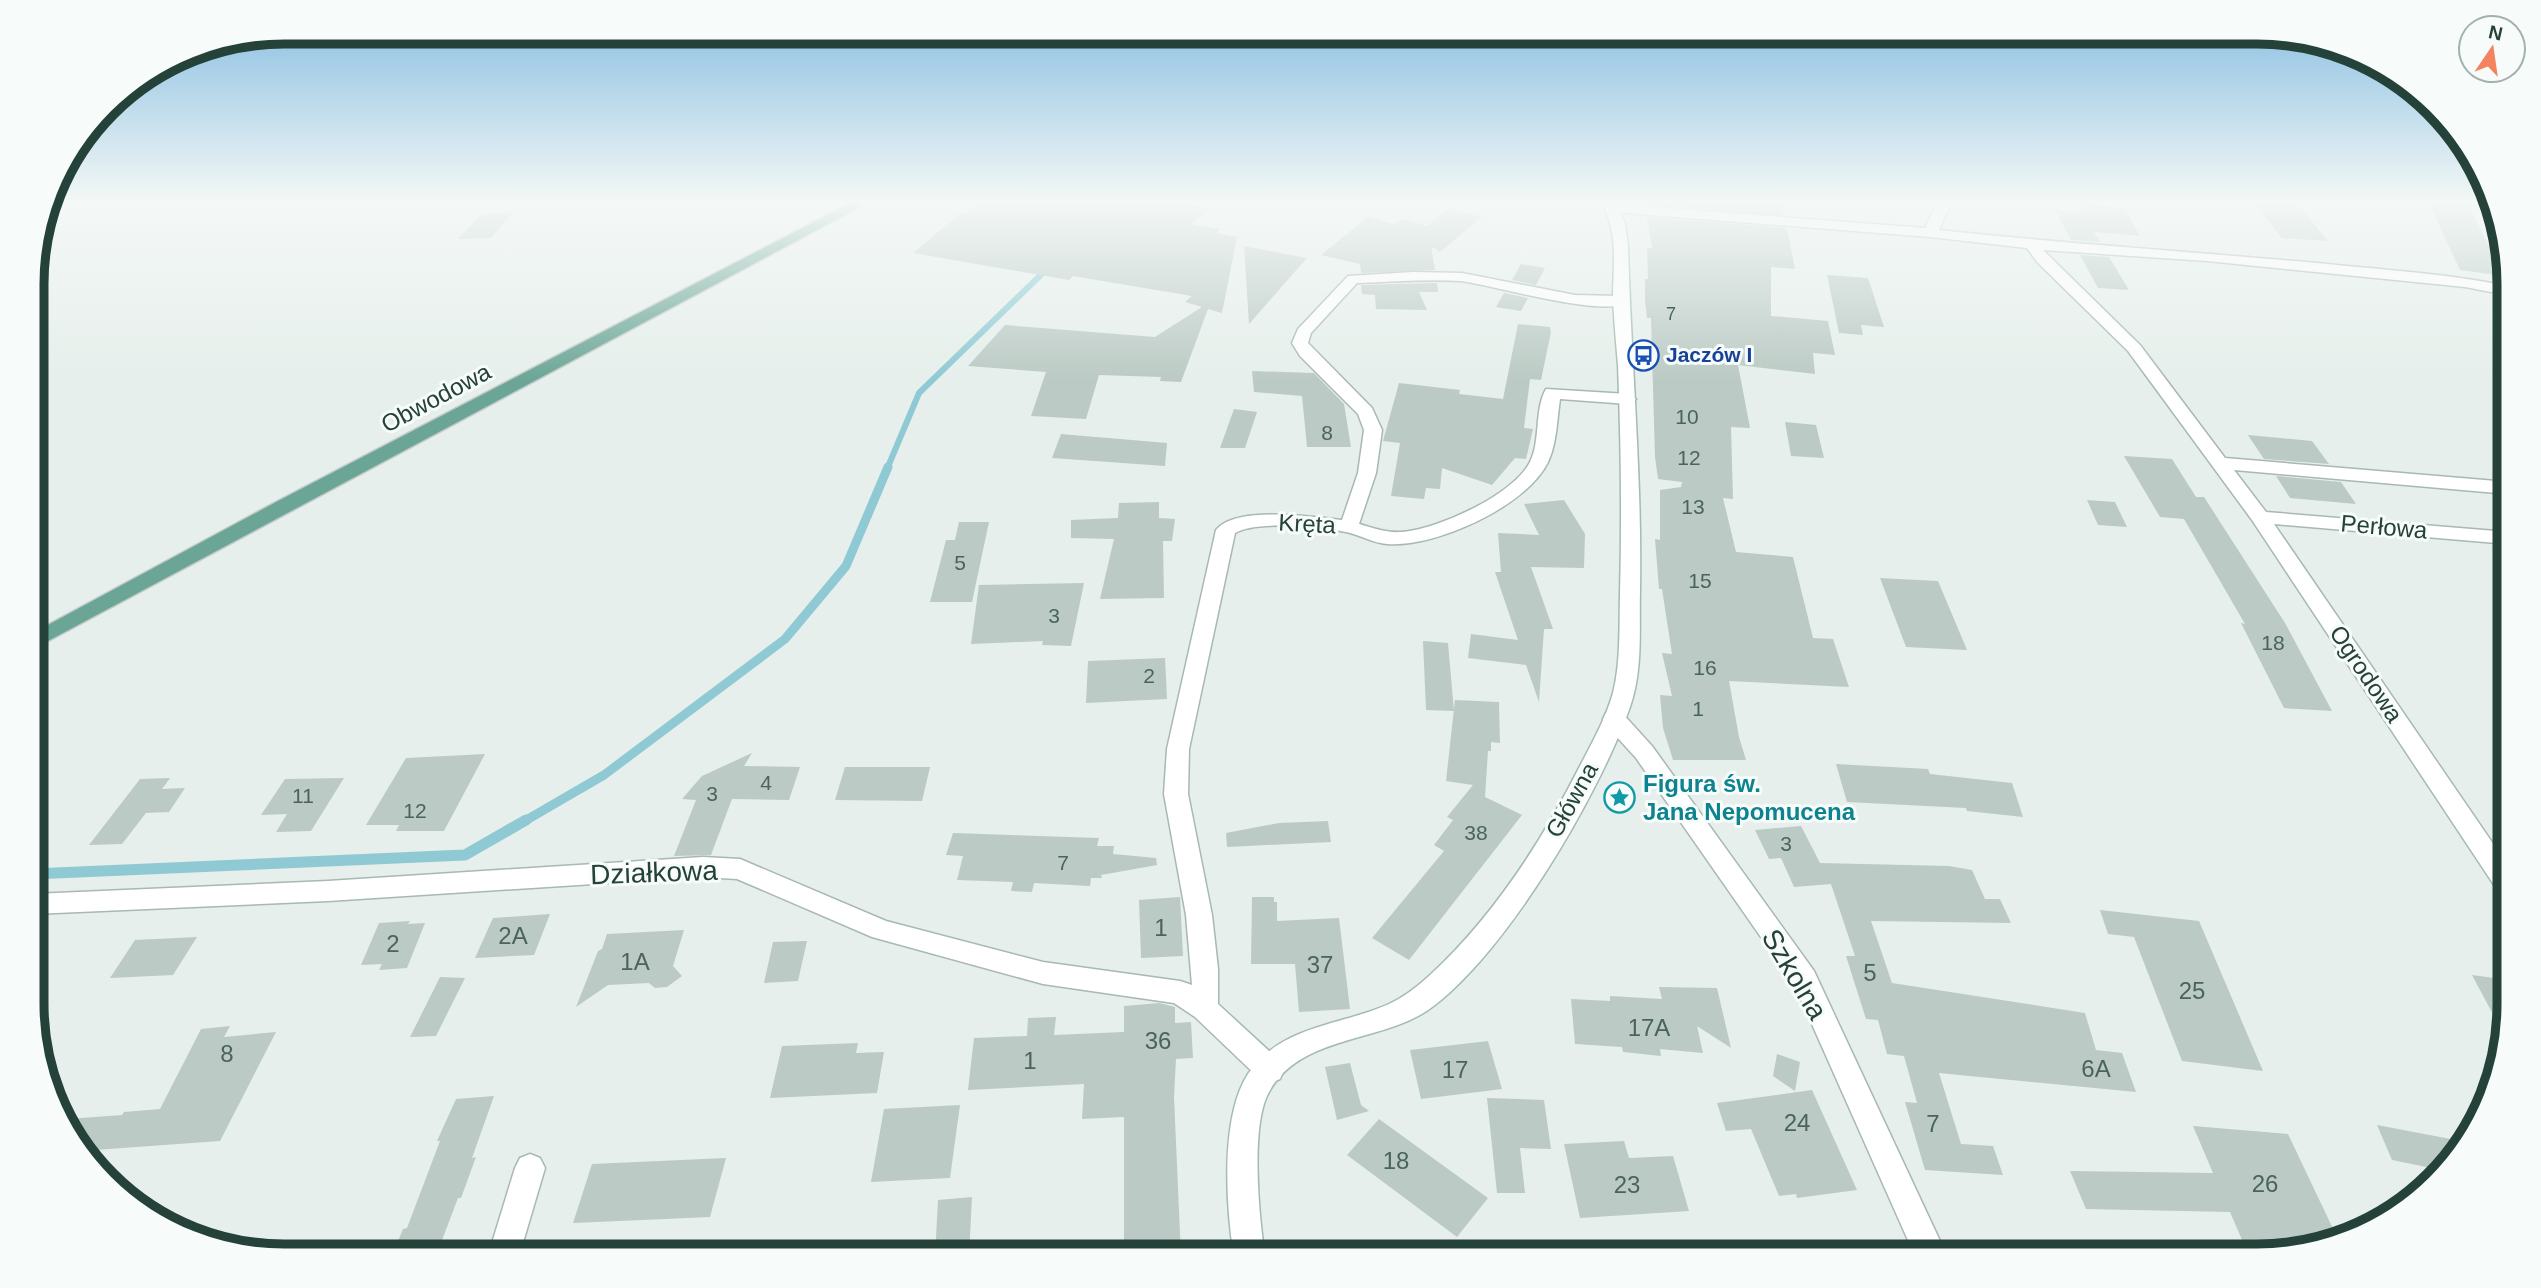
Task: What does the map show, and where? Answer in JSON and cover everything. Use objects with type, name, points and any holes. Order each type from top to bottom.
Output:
[{"type":"main road","name":"Obwodowa","points":[[44,636],[285,505],[750,261]]},
{"type":"street","name":"Główna","points":[[1247,1244],[1244,1231],[1246,1129],[1256,1086],[1275,1062],[1311,1040],[1416,1003],[1446,977],[1493,927],[1536,862],[1584,781],[1615,719],[1624,690],[1629,639],[1632,462],[1620,261]]},
{"type":"street","name":"Ogrodowa","points":[[2044,261],[2134,348],[2260,517],[2497,869]]},
{"type":"street","points":[[2242,261],[2465,282],[2497,288]]},
{"type":"street","name":"Kręta","points":[[1205,1009],[1205,969],[1199,915],[1177,794],[1178,748],[1226,530],[1241,522],[1349,527],[1367,473],[1373,430],[1366,412],[1306,353],[1300,343],[1304,332],[1353,279],[1462,277],[1575,300],[1621,301]]},
{"type":"street","points":[[1349,527],[1386,538],[1406,540],[1424,536],[1481,511],[1521,484],[1539,463],[1552,393],[1628,399]]},
{"type":"street","points":[[2219,463],[2497,487]]},
{"type":"street","name":"Perłowa","points":[[2260,517],[2497,537]]},
{"type":"street","name":"Szkolna","points":[[1615,719],[1644,752],[1805,979],[1926,1244]]},
{"type":"street","name":"Działkowa","points":[[44,904],[328,891],[703,867],[740,869],[881,930],[1043,973],[1180,992],[1205,1009],[1270,1070]]},
{"type":"street","points":[[507,1244],[530,1168]]},
{"type":"building","points":[[960,261],[1232,261],[1222,313],[1208,309],[1181,382],[1160,381],[1161,377],[1099,375],[1086,419],[1031,416],[1046,372],[968,366],[1005,325],[1155,337],[1202,307],[1185,302],[1192,296],[1073,276],[1069,280]]},
{"type":"building","points":[[1245,261],[1304,261],[1249,324]]},
{"type":"building","points":[[1347,261],[1434,261],[1435,270],[1361,273],[1360,264]]},
{"type":"building","points":[[1647,261],[1793,261],[1795,269],[1771,267],[1771,316],[1828,321],[1835,355],[1813,353],[1815,374],[1738,365],[1750,428],[1731,427],[1733,499],[1723,498],[1736,552],[1793,557],[1813,638],[1833,639],[1849,687],[1729,681],[1746,760],[1673,760],[1663,728],[1660,695],[1672,696],[1662,653],[1672,654],[1662,589],[1659,589],[1655,539],[1660,540],[1660,490],[1681,487],[1682,482],[1658,479],[1651,318],[1647,318],[1645,301],[1645,279],[1648,279]]},
{"type":"building","points":[[2083,261],[2111,261],[2129,290],[2098,288]]},
{"type":"building","points":[[2456,261],[2496,261],[2496,275],[2460,270]]},
{"type":"building","points":[[1521,264],[1545,268],[1536,285],[1512,280]]},
{"type":"building","points":[[1827,275],[1868,278],[1884,327],[1861,325],[1863,335],[1839,333]]},
{"type":"building","points":[[1437,283],[1438,292],[1419,292],[1427,310],[1376,309],[1375,295],[1362,294],[1361,285]]},
{"type":"building","points":[[1504,293],[1528,298],[1521,311],[1496,307]]},
{"type":"building","points":[[1518,324],[1550,327],[1551,332],[1541,380],[1530,379],[1524,428],[1533,429],[1526,459],[1515,458],[1492,485],[1442,468],[1440,489],[1426,488],[1424,499],[1391,496],[1400,443],[1383,441],[1399,383],[1460,390],[1459,394],[1503,399]]},
{"type":"building","points":[[1252,371],[1314,373],[1344,404],[1351,447],[1307,447],[1302,396],[1254,392]]},
{"type":"building","points":[[1234,409],[1257,412],[1245,448],[1220,448]]},
{"type":"building","points":[[1785,422],[1816,425],[1824,458],[1791,456]]},
{"type":"building","points":[[1061,434],[1167,443],[1165,466],[1052,458]]},
{"type":"building","points":[[2248,435],[2312,441],[2329,464],[2264,459]]},
{"type":"building","points":[[2124,456],[2172,459],[2196,497],[2204,497],[2285,623],[2332,711],[2284,708],[2241,623],[2245,624],[2184,519],[2160,517]]},
{"type":"building","points":[[2276,476],[2341,482],[2356,504],[2290,498]]},
{"type":"building","points":[[1564,500],[1585,534],[1584,568],[1531,567],[1553,629],[1544,629],[1539,702],[1526,665],[1468,658],[1471,634],[1518,640],[1495,572],[1501,572],[1498,533],[1539,535],[1524,504]]},
{"type":"building","points":[[2087,500],[2115,502],[2127,527],[2098,525]]},
{"type":"building","points":[[1159,502],[1159,518],[1175,519],[1172,541],[1163,541],[1164,598],[1100,599],[1114,539],[1071,538],[1071,520],[1118,518],[1119,503]]},
{"type":"building","points":[[959,522],[989,522],[972,602],[930,602],[946,540],[955,540]]},
{"type":"building","points":[[1880,578],[1938,581],[1967,650],[1906,647]]},
{"type":"building","points":[[1084,583],[1071,646],[1042,645],[1043,641],[971,644],[979,585]]},
{"type":"building","points":[[1423,641],[1448,643],[1454,711],[1426,710]]},
{"type":"building","points":[[1165,658],[1167,699],[1086,703],[1088,661]]},
{"type":"building","points":[[1455,700],[1499,702],[1500,743],[1491,742],[1491,751],[1488,751],[1485,797],[1522,815],[1409,960],[1372,938],[1444,851],[1434,845],[1453,820],[1447,817],[1473,785],[1446,781]]},
{"type":"building","points":[[752,753],[744,766],[800,767],[789,800],[732,799],[711,855],[674,856],[696,800],[682,799],[702,776]]},
{"type":"building","points":[[485,754],[444,831],[396,831],[399,825],[366,825],[406,758]]},
{"type":"building","points":[[1836,764],[1928,769],[1930,774],[2012,783],[2023,817],[1967,811],[1966,808],[1847,802]]},
{"type":"building","points":[[845,767],[930,767],[922,801],[835,800]]},
{"type":"building","points":[[170,778],[162,789],[185,788],[169,812],[146,813],[122,844],[89,845],[140,779]]},
{"type":"building","points":[[344,778],[311,831],[276,832],[287,814],[261,815],[285,779]]},
{"type":"building","points":[[1328,821],[1331,842],[1227,847],[1226,833],[1279,823]]},
{"type":"building","points":[[1801,826],[1820,863],[1949,866],[1972,870],[1985,899],[2000,899],[2011,923],[1871,921],[1892,983],[2085,1013],[2096,1050],[2122,1053],[2136,1092],[1939,1073],[1961,1144],[1993,1146],[2003,1175],[1925,1170],[1905,1102],[1917,1103],[1904,1056],[1887,1054],[1878,1020],[1866,1019],[1846,956],[1855,956],[1831,884],[1794,887],[1781,858],[1769,859],[1755,830]]},
{"type":"building","points":[[953,833],[1099,838],[1097,846],[1114,846],[1113,854],[1156,858],[1157,865],[1101,875],[1102,878],[1091,878],[1090,886],[1034,883],[1032,892],[1011,891],[1013,882],[957,880],[963,856],[946,855]]},
{"type":"building","points":[[1180,897],[1183,956],[1141,958],[1139,900]]},
{"type":"building","points":[[1252,897],[1274,897],[1274,902],[1277,902],[1277,921],[1339,918],[1350,1009],[1299,1012],[1295,964],[1251,964]]},
{"type":"building","points":[[2100,910],[2199,921],[2263,1071],[2182,1061],[2134,937],[2108,934]]},
{"type":"building","points":[[550,914],[534,955],[475,958],[493,918]]},
{"type":"building","points":[[410,921],[408,924],[425,923],[407,968],[379,970],[382,964],[361,965],[379,923]]},
{"type":"building","points":[[684,930],[673,966],[682,976],[667,987],[655,988],[649,983],[608,985],[576,1007],[607,934]]},
{"type":"building","points":[[197,937],[173,975],[110,978],[135,940]]},
{"type":"building","points":[[807,941],[798,981],[764,983],[773,942]]},
{"type":"building","points":[[2472,975],[2497,978],[2496,1020]]},
{"type":"building","points":[[440,977],[465,978],[436,1036],[410,1037]]},
{"type":"building","points":[[1659,987],[1717,988],[1731,1048],[1697,1026],[1703,1053],[1660,1049],[1661,1056],[1623,1052],[1622,1047],[1575,1044],[1571,999],[1610,1001],[1610,996],[1662,999]]},
{"type":"building","points":[[1159,1003],[1175,1007],[1175,1023],[1191,1022],[1193,1058],[1176,1059],[1174,1097],[1180,1244],[1124,1244],[1124,1117],[1082,1119],[1084,1084],[968,1090],[974,1038],[1027,1036],[1028,1018],[1056,1017],[1054,1035],[1124,1032],[1124,1006]]},
{"type":"building","points":[[230,1026],[224,1037],[276,1032],[220,1141],[94,1150],[73,1119],[160,1109],[201,1029]]},
{"type":"building","points":[[1488,1041],[1502,1089],[1421,1099],[1410,1050]]},
{"type":"building","points":[[858,1043],[856,1053],[884,1052],[877,1093],[770,1098],[782,1046]]},
{"type":"building","points":[[1777,1054],[1800,1062],[1795,1091],[1773,1076]]},
{"type":"building","points":[[1350,1063],[1361,1105],[1369,1111],[1337,1120],[1325,1067]]},
{"type":"building","points":[[1812,1090],[1857,1190],[1797,1198],[1796,1194],[1779,1196],[1751,1129],[1726,1131],[1717,1103]]},
{"type":"building","points":[[494,1096],[461,1198],[458,1198],[441,1244],[397,1244],[403,1229],[407,1228],[440,1141],[437,1141],[456,1099]]},
{"type":"building","points":[[1487,1098],[1544,1100],[1551,1149],[1520,1148],[1525,1193],[1497,1193]]},
{"type":"building","points":[[960,1105],[950,1178],[871,1182],[884,1109]]},
{"type":"building","points":[[1379,1119],[1488,1198],[1457,1237],[1347,1155]]},
{"type":"building","points":[[2377,1125],[2455,1140],[2432,1168],[2392,1160]]},
{"type":"building","points":[[2193,1126],[2288,1134],[2334,1232],[2304,1240],[2244,1244],[2230,1212],[2086,1209],[2070,1171],[2213,1173]]},
{"type":"building","points":[[1624,1141],[1629,1158],[1673,1156],[1689,1211],[1580,1218],[1564,1144]]},
{"type":"building","points":[[726,1158],[710,1217],[573,1223],[592,1164]]},
{"type":"building","points":[[972,1197],[970,1244],[936,1244],[938,1200]]},
{"type":"waterway","points":[[887,469],[919,393],[1049,267]]},
{"type":"waterway","points":[[523,822],[604,775],[785,639],[846,566],[888,467]]},
{"type":"waterway","points":[[44,874],[465,855],[526,820]]},
{"type":"place","name":"Jaczów I","points":[[1643,355]]},
{"type":"place","name":"Figura św. Jana Nepomucena","points":[[1620,798]]}]
